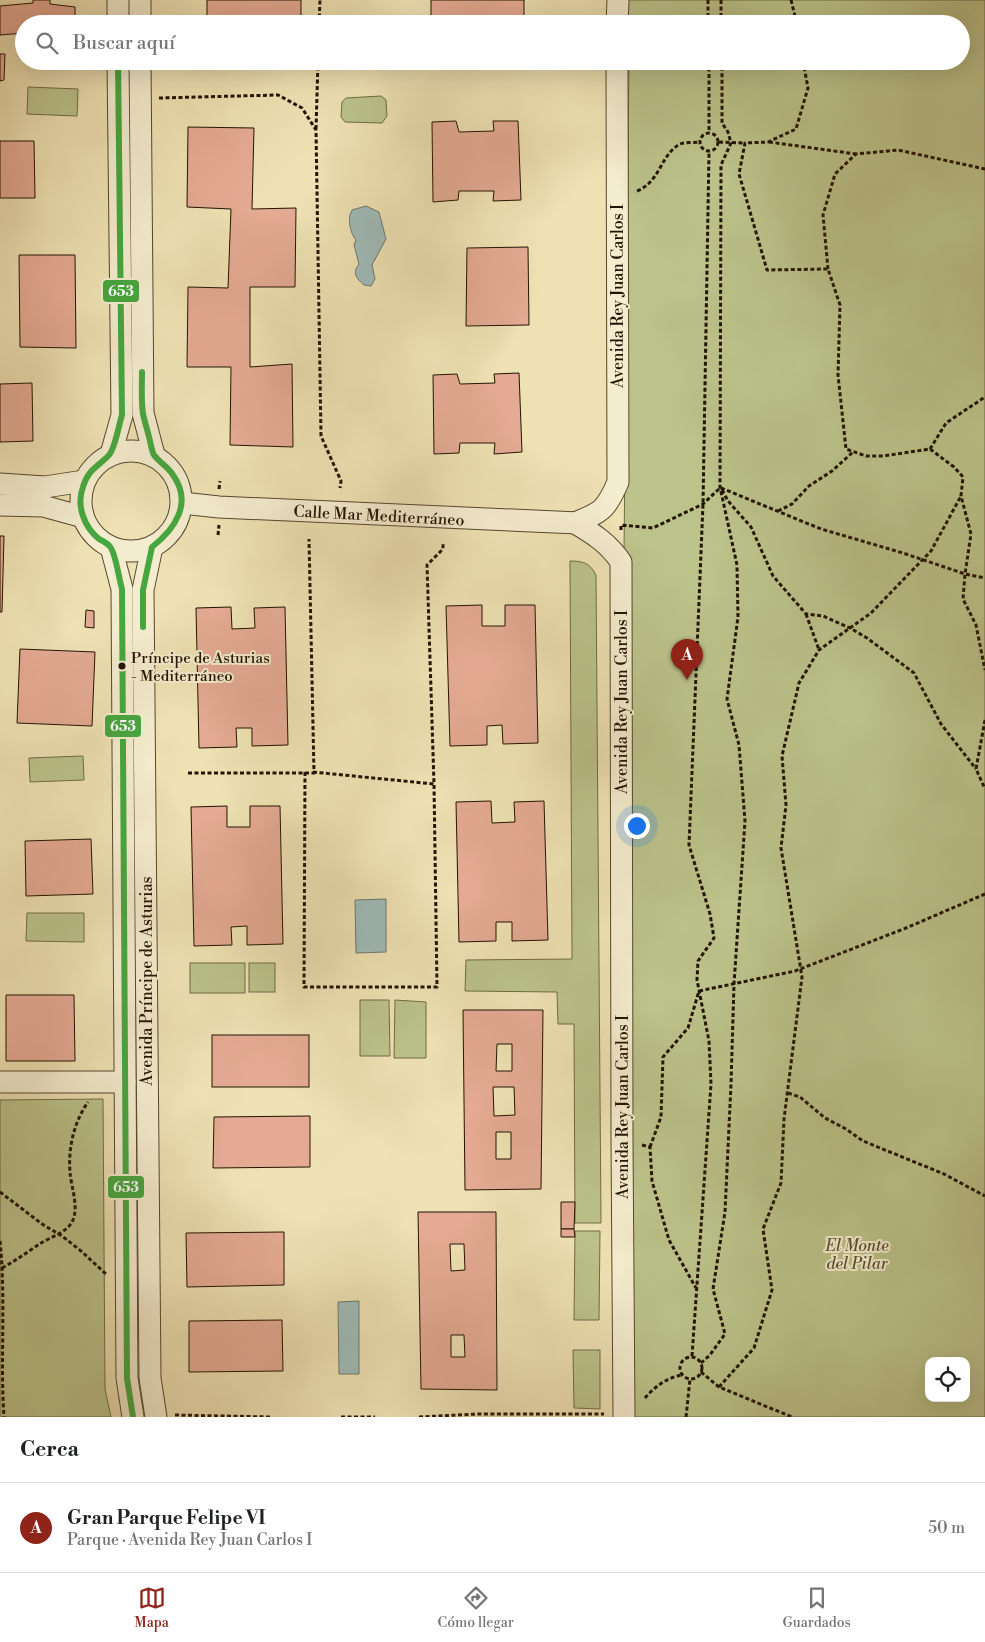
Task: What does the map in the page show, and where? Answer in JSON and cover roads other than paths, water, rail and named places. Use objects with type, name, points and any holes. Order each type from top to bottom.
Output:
[{"type":"street","points":[[118,0],[118,15]]},
{"type":"street","points":[[140,0],[140,15]]},
{"type":"street","points":[[618,0],[618,15]]},
{"type":"street","points":[[111,454],[122,415],[118,70]]},
{"type":"street","points":[[140,70],[143,413],[154,455]]},
{"type":"street","name":"Avenida Rey Juan Carlos I","points":[[576,523],[591,517],[605,508],[618,482],[617,70]]},
{"type":"street","points":[[125,450],[140,450],[154,455],[166,464],[175,475],[182,503],[179,517],[164,539],[152,547],[132,551],[111,547],[99,540],[90,530],[83,517],[80,505],[84,481],[95,465],[111,454],[125,450]]},
{"type":"street","points":[[0,484],[45,487],[84,481]]},
{"type":"street","name":"Calle Mar Mediterráneo","points":[[182,503],[229,508],[576,523]]},
{"type":"street","points":[[0,505],[43,506],[83,517]]},
{"type":"street","name":"Avenida Rey Juan Carlos I","points":[[576,523],[601,539],[614,551],[621,562],[622,1141],[614,1415]]},
{"type":"street","name":"Avenida Príncipe de Asturias","points":[[111,547],[122,589],[127,1378],[133,1417]]},
{"type":"street","name":"Avenida Príncipe de Asturias","points":[[152,547],[143,590],[150,1378],[164,1416]]},
{"type":"street","points":[[0,1082],[125,1082]]},
{"type":"water","points":[[366,206],[379,212],[386,239],[372,265],[375,279],[371,286],[364,285],[355,273],[359,264],[354,245],[356,240],[349,221],[352,210]]},
{"type":"water","points":[[386,899],[386,952],[356,953],[355,900]]},
{"type":"water","points":[[359,1301],[359,1374],[339,1374],[338,1302]]},
{"type":"place","name":"Príncipe de Asturias - Mediterráneo","points":[[122,666]]},
{"type":"place","name":"Gran Parque Felipe VI","points":[[687,680]]},
{"type":"park label","name":"El Monte del Pilar","points":[[857,1254]]}]
